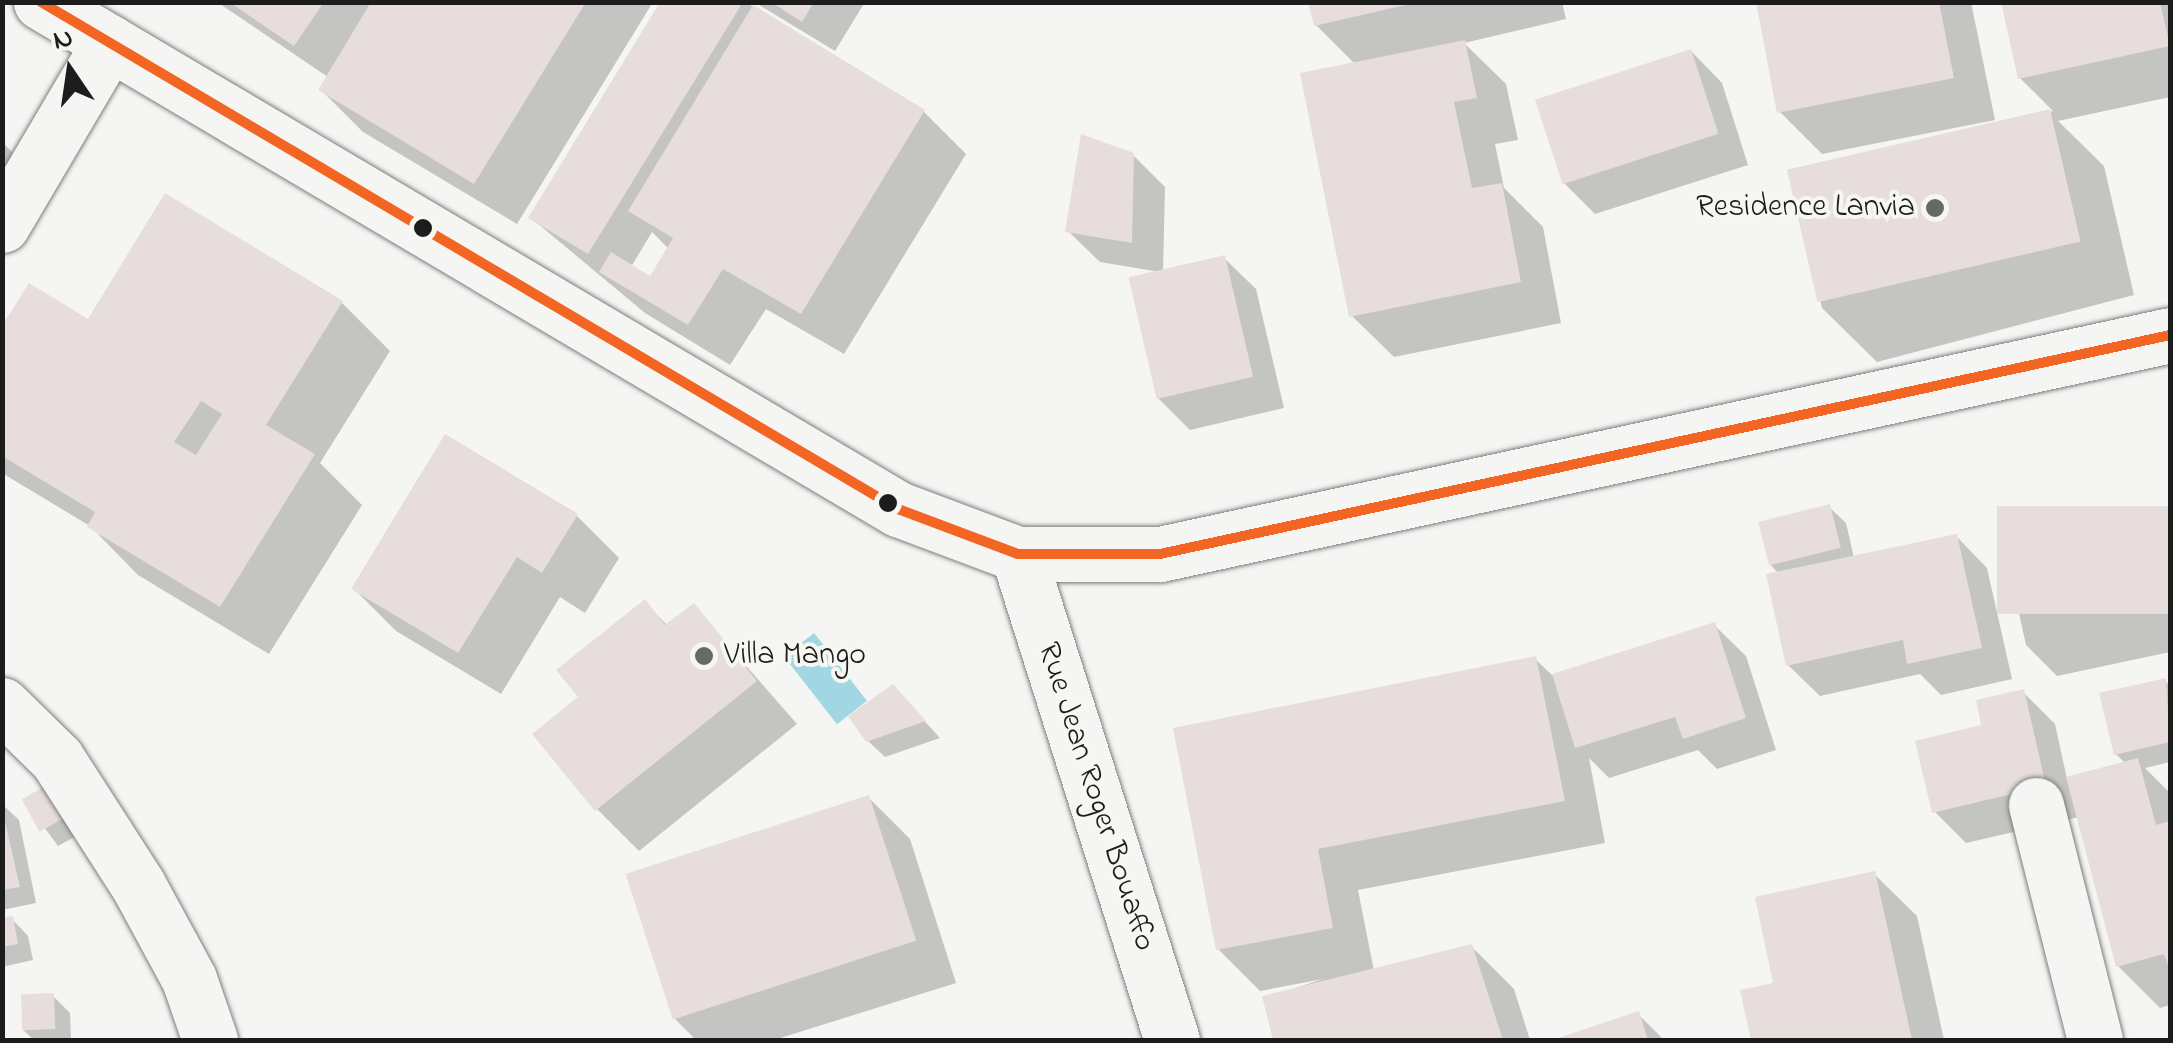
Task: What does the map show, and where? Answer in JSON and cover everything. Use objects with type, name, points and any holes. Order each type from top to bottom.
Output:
[{"type":"street","points":[[41,2],[898,508],[1018,554],[1160,554],[2170,335]]},
{"type":"street","points":[[2,225],[110,42]]},
{"type":"street","name":"Rue Jean Roger Bouaffo","points":[[1018,554],[1172,1040]]},
{"type":"street","points":[[2,705],[57,759],[138,885],[189,979],[210,1040]]},
{"type":"street","points":[[2036,805],[2095,1040]]},
{"type":"water","points":[[814,633],[867,701],[837,724],[784,656]]},
{"type":"building","points":[[229,2],[324,2],[294,46]]},
{"type":"building","points":[[371,2],[586,2],[474,184],[318,90]]},
{"type":"building","points":[[660,2],[743,2],[588,254],[528,218]]},
{"type":"building","points":[[771,2],[814,2],[802,22]]},
{"type":"building","points":[[1308,2],[1410,2],[1410,4],[1314,26]]},
{"type":"building","points":[[1756,2],[1939,2],[1954,78],[1777,113]]},
{"type":"building","points":[[2001,2],[2160,2],[2170,46],[2018,79]]},
{"type":"building","points":[[753,5],[925,110],[801,314],[723,269],[688,325],[599,272],[611,252],[650,276],[673,238],[628,211]]},
{"type":"building","points":[[1465,40],[1477,98],[1454,102],[1472,188],[1502,183],[1521,282],[1349,317],[1300,73]]},
{"type":"building","points":[[1691,49],[1719,134],[1563,184],[1535,100]]},
{"type":"building","name":"Residence Lanvia","points":[[2050,109],[2081,242],[1818,302],[1787,170]]},
{"type":"building","points":[[1081,134],[1134,153],[1132,243],[1065,232]]},
{"type":"building","points":[[165,193],[343,301],[266,425],[315,454],[220,607],[87,527],[95,512],[2,456],[2,326],[29,283],[88,319]],"holes":[[[201,401],[222,414],[196,455],[174,442]]]},
{"type":"building","points":[[1225,255],[1253,377],[1157,399],[1129,277]]},
{"type":"building","points":[[445,434],[578,514],[542,573],[517,557],[458,653],[351,589]]},
{"type":"building","points":[[1830,504],[1841,548],[1769,566],[1758,522]]},
{"type":"building","points":[[1997,506],[2170,506],[2170,614],[1997,614]]},
{"type":"building","points":[[1957,534],[1982,648],[1907,664],[1903,640],[1786,666],[1766,574]]},
{"type":"building","points":[[645,599],[665,625],[694,603],[757,681],[595,811],[532,734],[578,697],[556,670]]},
{"type":"building","points":[[1715,622],[1746,718],[1683,739],[1675,717],[1575,748],[1552,674]]},
{"type":"building","points":[[1536,656],[1565,801],[1318,849],[1333,928],[1216,950],[1173,728]]},
{"type":"building","points":[[2166,678],[2170,742],[2114,755],[2099,693]]},
{"type":"building","points":[[893,684],[926,721],[866,742],[848,716]]},
{"type":"building","points":[[2024,689],[2046,786],[1932,813],[1915,741],[1981,725],[1976,700]]},
{"type":"building","points":[[2138,758],[2156,825],[2170,821],[2170,971],[2164,954],[2116,967],[2066,777]]},
{"type":"building","points":[[60,778],[78,810],[39,832],[22,799]]},
{"type":"building","points":[[869,795],[916,941],[673,1020],[626,874]]},
{"type":"building","points":[[2,808],[20,887],[2,890]]},
{"type":"building","points":[[1875,871],[1912,1040],[1751,1040],[1740,990],[1773,983],[1755,897]]},
{"type":"building","points":[[13,916],[18,944],[2,947],[2,918]]},
{"type":"building","points":[[1472,944],[1503,1040],[1273,1040],[1262,996]]},
{"type":"building","points":[[54,993],[55,1029],[22,1030],[21,994]]},
{"type":"building","points":[[1639,1011],[1648,1040],[1552,1040]]},
{"type":"transit line","points":[[41,2],[898,509],[1018,554],[1160,554],[2170,335]]},
{"type":"place","name":"Residence Lanvia","points":[[1935,208]]},
{"type":"place","name":"Villa Mango","points":[[704,656]]}]
